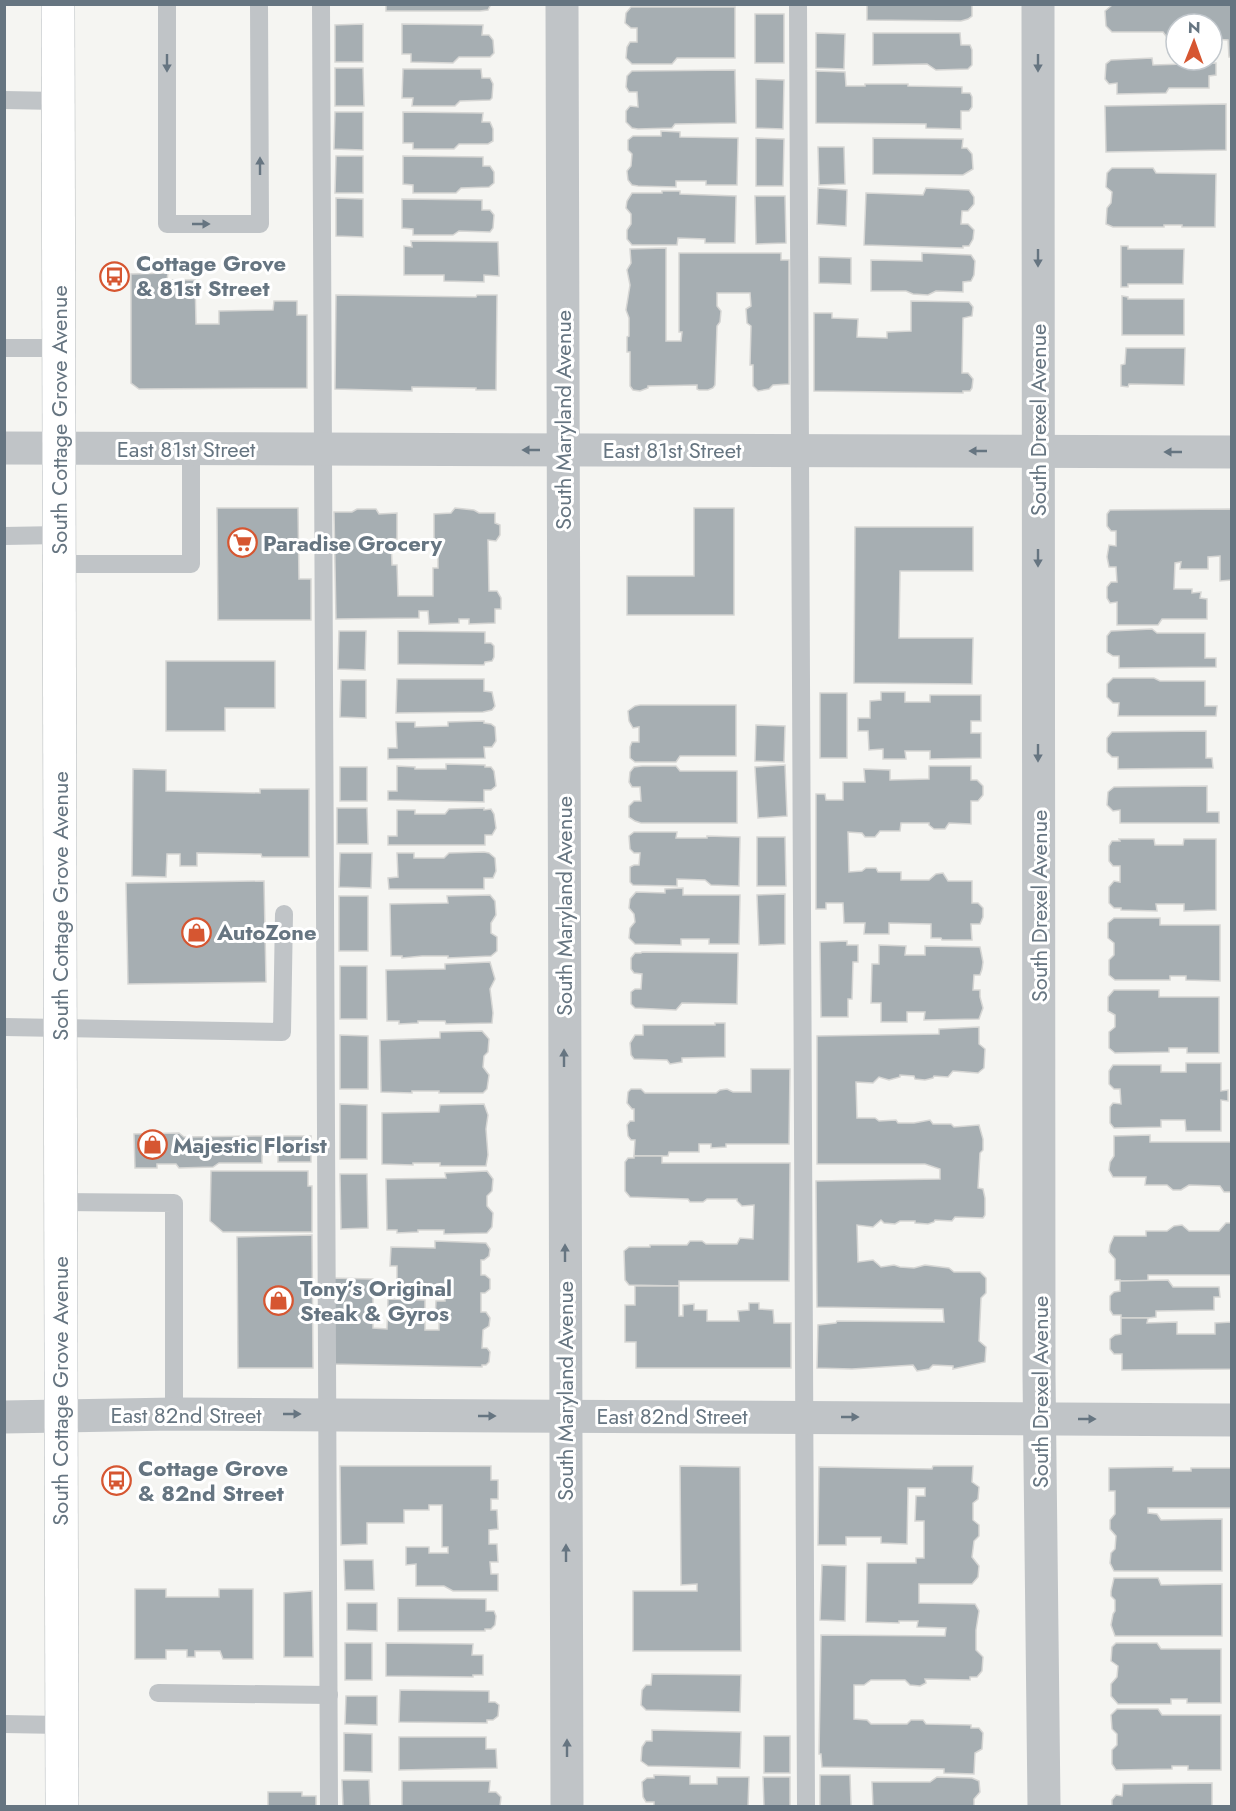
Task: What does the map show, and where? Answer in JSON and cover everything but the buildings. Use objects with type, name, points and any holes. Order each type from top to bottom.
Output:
[{"type":"main road","name":"South Cottage Grove Avenue","points":[[58,4],[62,1806]]},
{"type":"street","name":"South Maryland Avenue","points":[[562,4],[567,1806]]},
{"type":"street","name":"South Drexel Avenue","points":[[1038,4],[1040,1418],[1044,1806]]},
{"type":"street","name":"East 81st Street","points":[[4,448],[1232,452]]},
{"type":"street","name":"East 82nd Street","points":[[4,1417],[327,1414],[1232,1420]]},
{"type":"lane","points":[[167,4],[167,224],[260,224],[260,4]]},
{"type":"lane","points":[[321,4],[329,1806]]},
{"type":"lane","points":[[798,4],[806,1806]]},
{"type":"lane","points":[[4,100],[58,101]]},
{"type":"lane","points":[[4,348],[59,348]]},
{"type":"lane","points":[[4,536],[60,550],[191,564],[191,449]]},
{"type":"lane","points":[[4,1027],[282,1032],[284,914]]},
{"type":"lane","points":[[60,1202],[174,1203],[174,1414]]},
{"type":"lane","points":[[158,1693],[328,1695]]},
{"type":"lane","points":[[4,1724],[61,1725]]},
{"type":"place","name":"Cottage Grove & 81st Street","points":[[115,276]]},
{"type":"place","name":"Paradise Grocery","points":[[242,543]]},
{"type":"place","name":"AutoZone","points":[[196,932]]},
{"type":"place","name":"Majestic Florist","points":[[152,1145]]},
{"type":"place","name":"Tony’s Original Steak & Gyros","points":[[279,1301]]},
{"type":"place","name":"Cottage Grove & 82nd Street","points":[[117,1481]]}]
